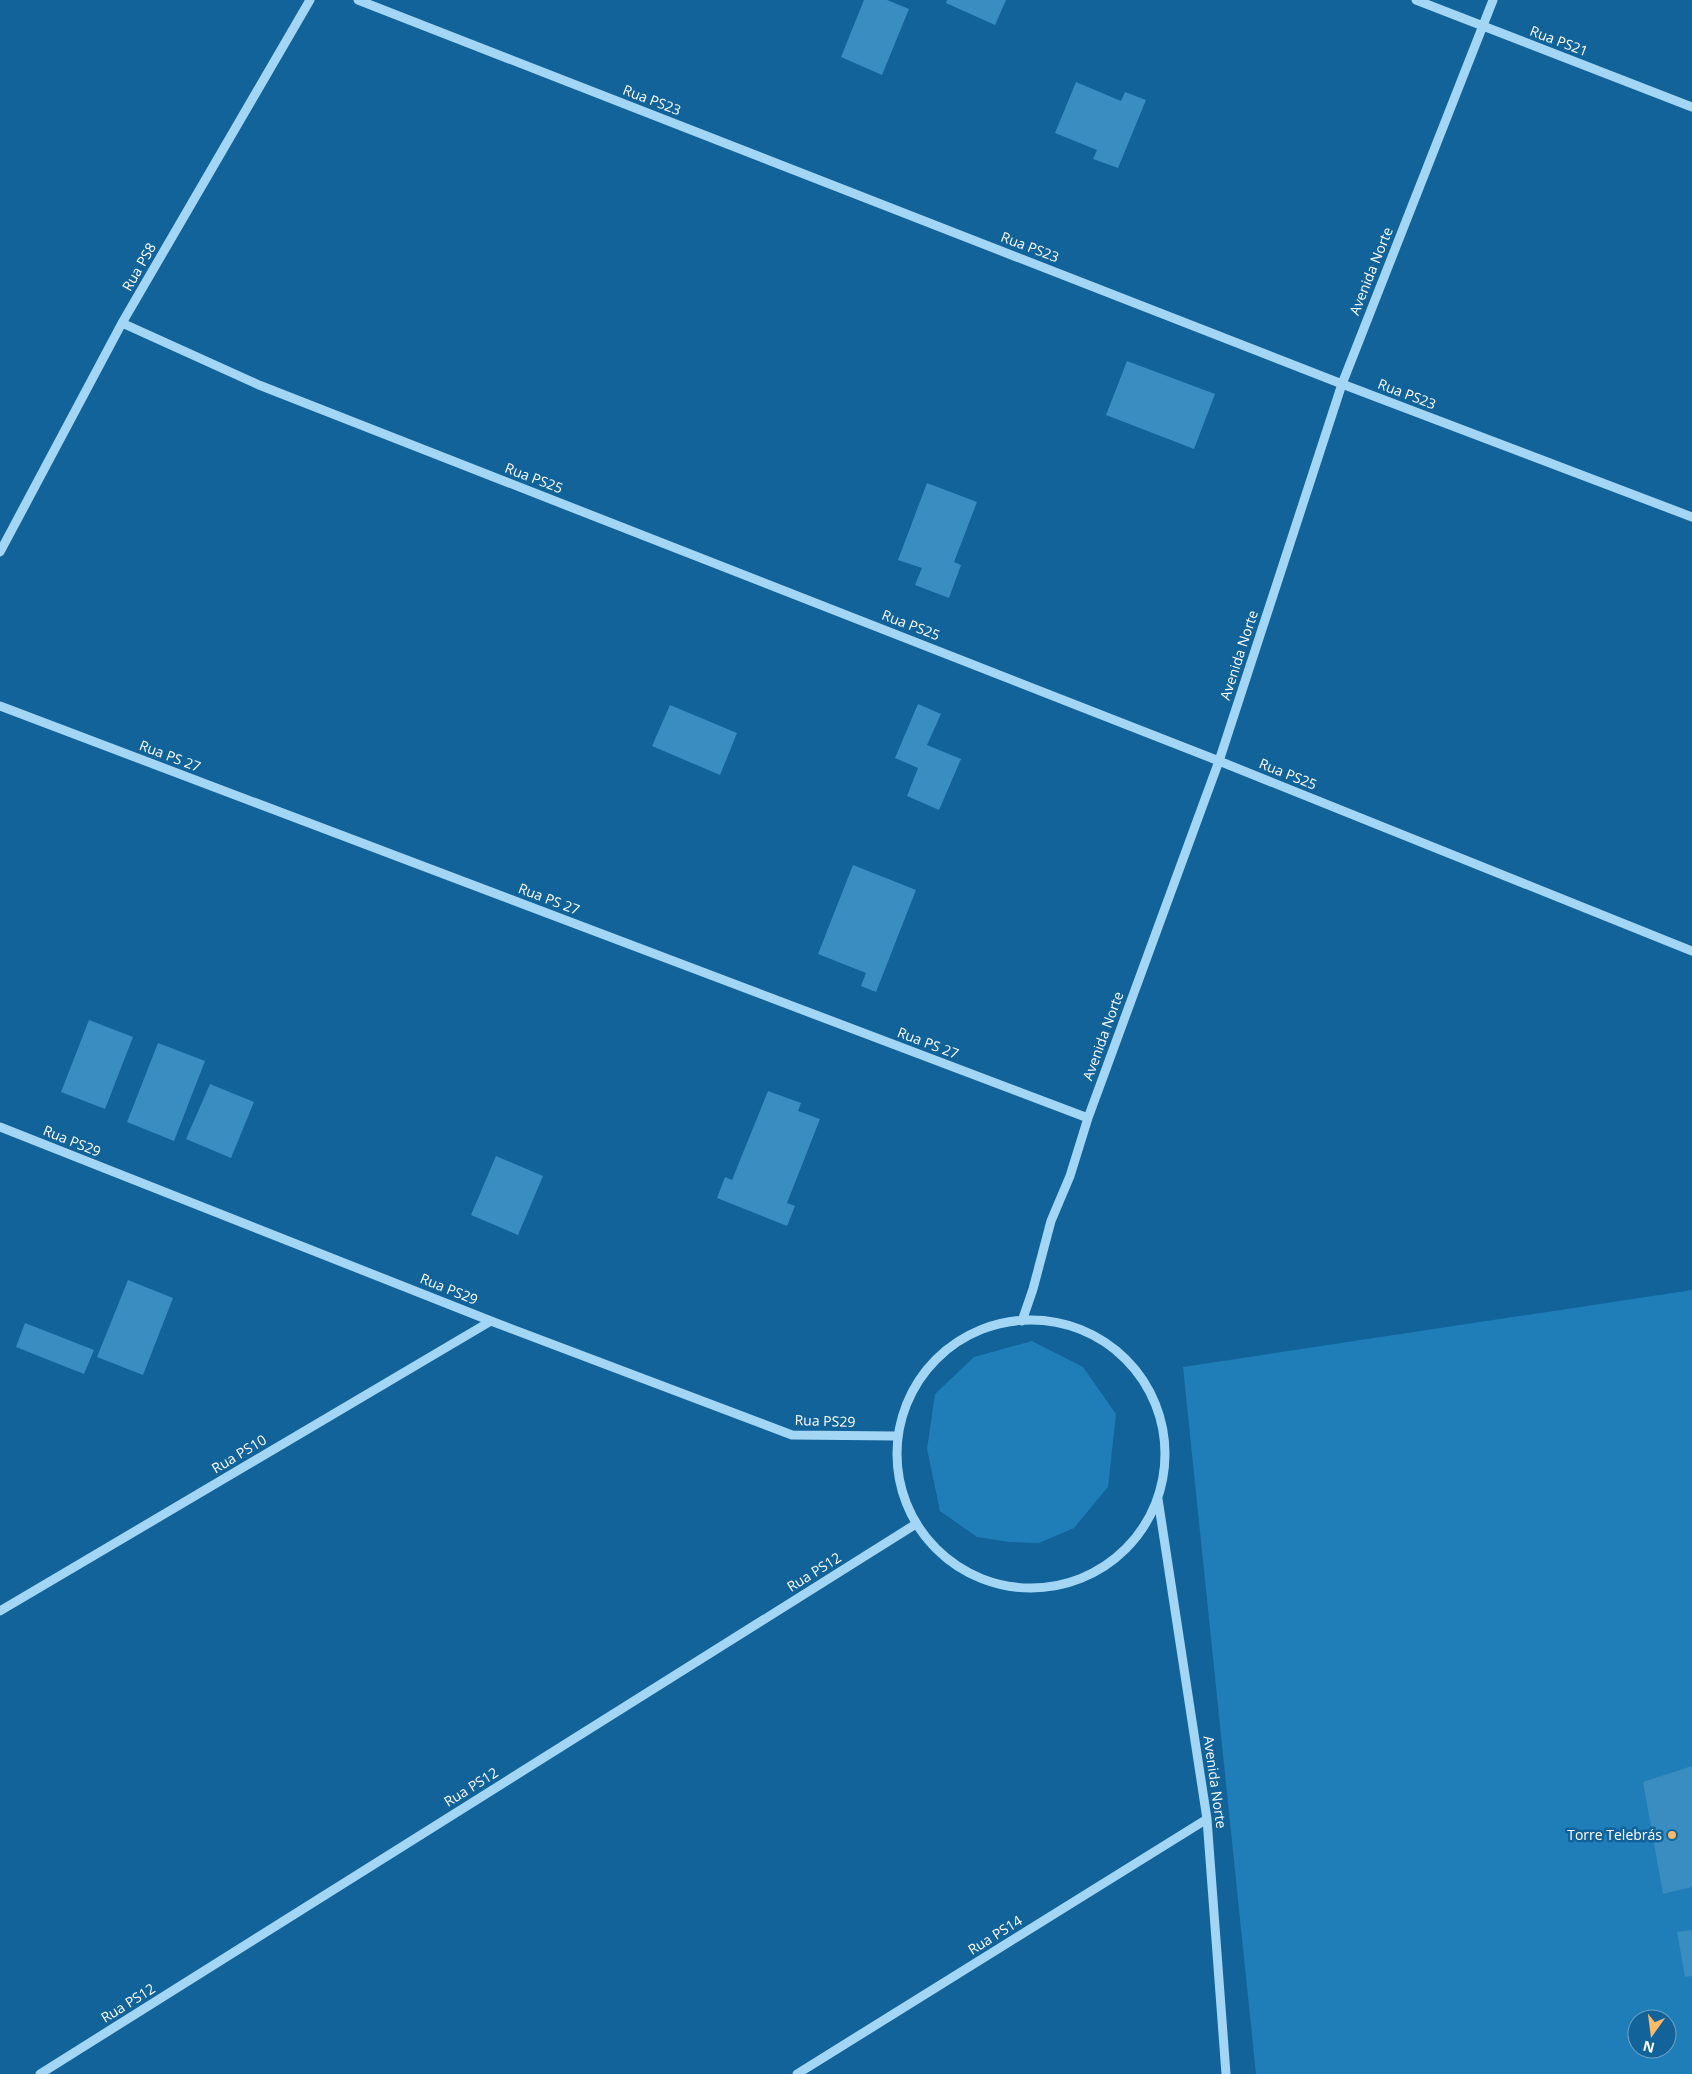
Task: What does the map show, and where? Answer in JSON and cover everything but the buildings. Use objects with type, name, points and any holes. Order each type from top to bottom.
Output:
[{"type":"street","name":"Rua PS8","points":[[0,552],[122,323],[310,0]]},
{"type":"street","name":"Rua PS23","points":[[358,0],[1342,384],[1692,517]]},
{"type":"street","name":"Rua PS21","points":[[1416,0],[1692,107]]},
{"type":"street","name":"Avenida Norte","points":[[1022,1321],[1052,1220],[1070,1176],[1088,1118],[1219,761],[1342,384],[1493,0]]},
{"type":"street","name":"Rua PS25","points":[[122,323],[259,385],[1219,761],[1692,951]]},
{"type":"street","name":"Rua PS 27","points":[[0,706],[1088,1118]]},
{"type":"street","name":"Rua PS29","points":[[0,1127],[492,1321],[792,1435],[896,1436]]},
{"type":"street","points":[[1038,1319],[1080,1329],[1117,1350],[1145,1383],[1162,1422],[1166,1465],[1155,1506],[1133,1542],[1098,1571],[1056,1586],[1011,1587],[969,1574],[933,1547],[916,1524],[897,1474],[896,1436],[907,1398],[929,1365],[958,1339],[995,1324],[1022,1321],[1038,1319]]},
{"type":"street","name":"Rua PS10","points":[[0,1611],[492,1321]]},
{"type":"street","name":"Avenida Norte","points":[[1158,1497],[1207,1820],[1226,2074]]},
{"type":"street","name":"Rua PS12","points":[[40,2074],[916,1524]]},
{"type":"street","name":"Rua PS14","points":[[797,2074],[1207,1820]]},
{"type":"shaded area","points":[[1692,1290],[1692,2074],[1256,2074],[1183,1367]]},
{"type":"shaded area","points":[[1032,1341],[1083,1367],[1116,1414],[1108,1487],[1074,1528],[1039,1543],[1009,1542],[977,1537],[940,1511],[927,1449],[935,1394],[974,1357]]},
{"type":"place","name":"Torre Telebrás","points":[[1672,1835]]}]
